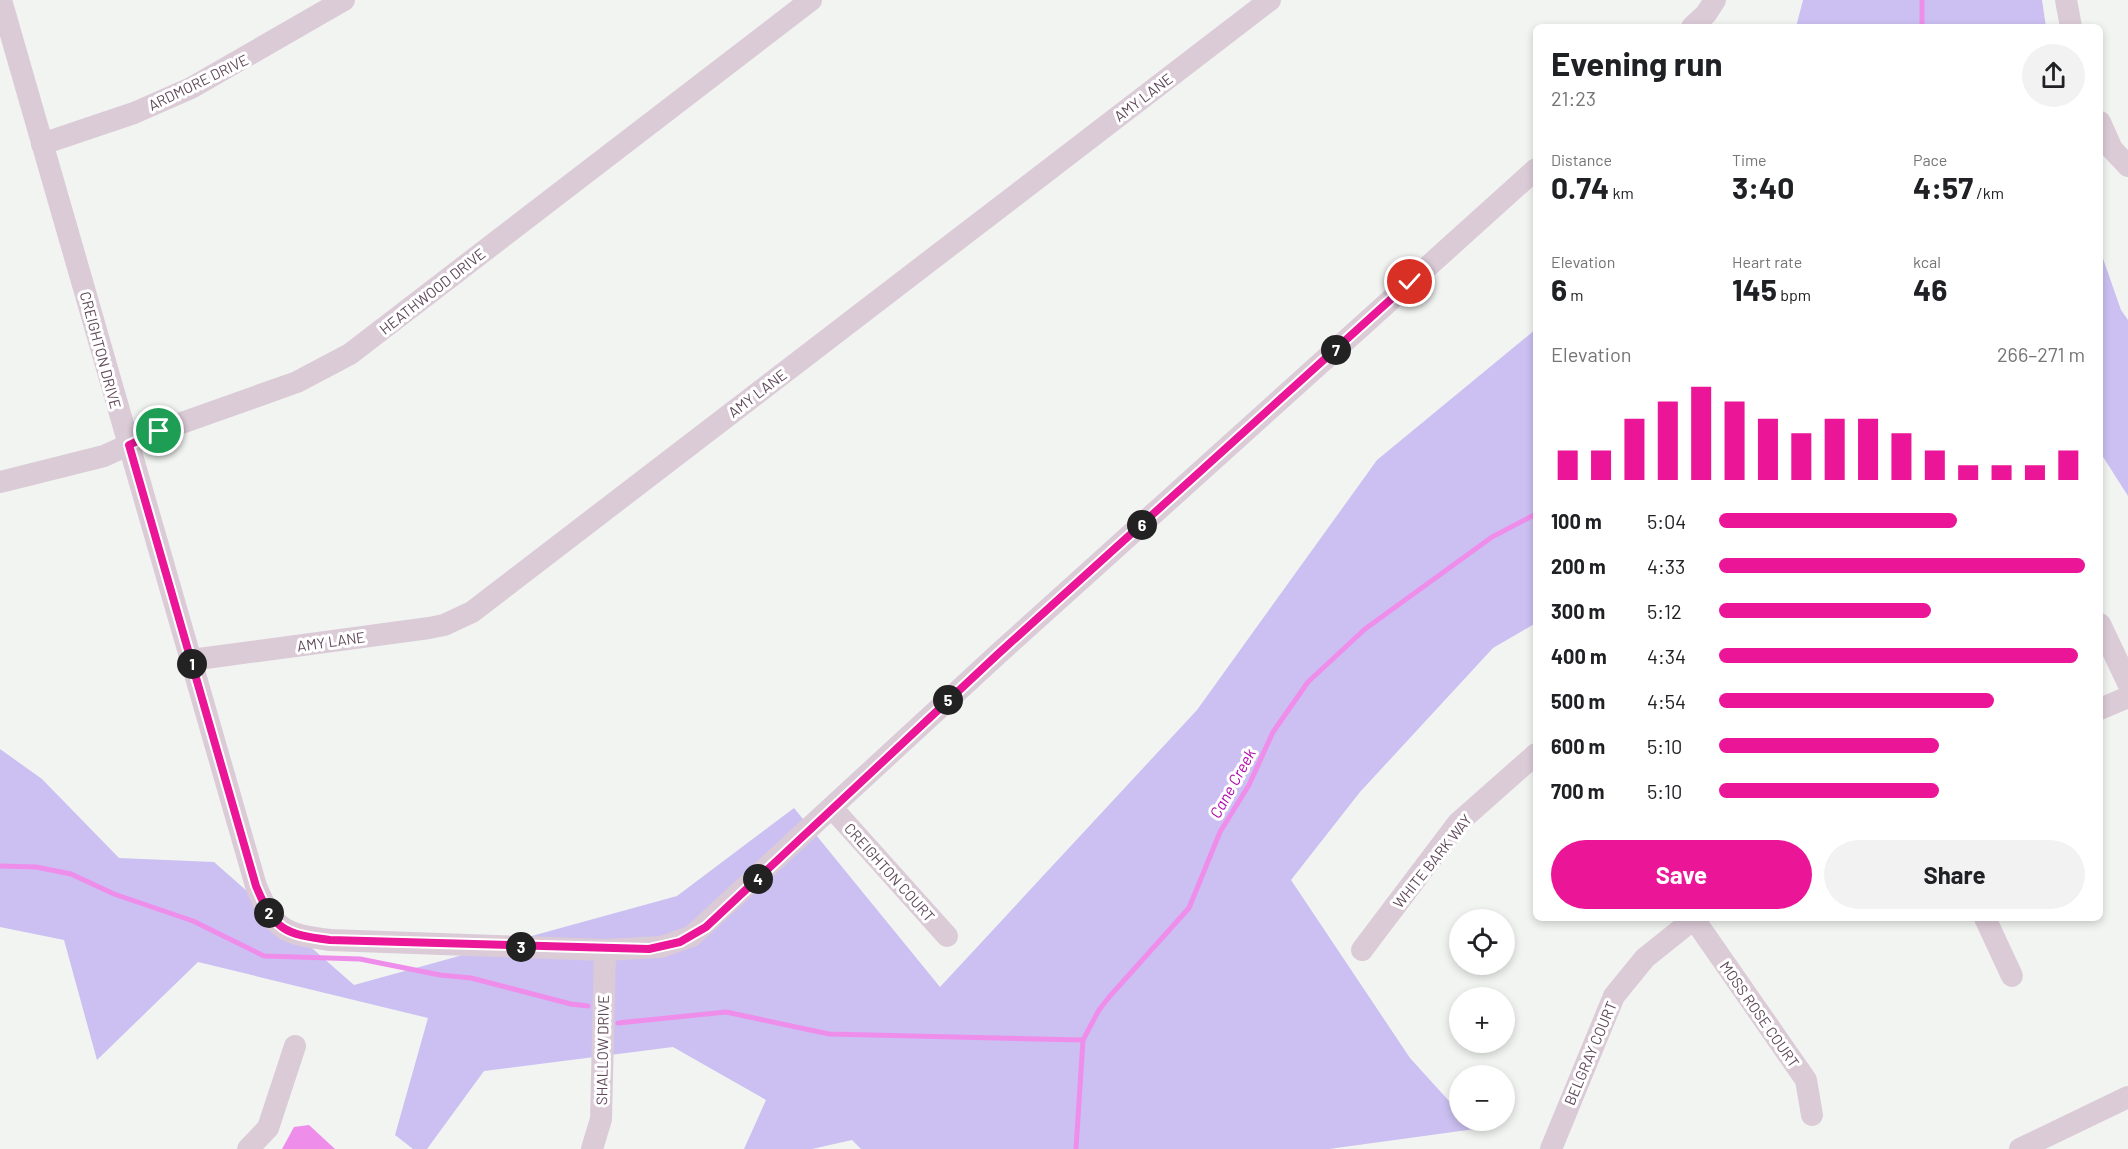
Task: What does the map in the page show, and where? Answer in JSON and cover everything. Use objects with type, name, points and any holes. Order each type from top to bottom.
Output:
[{"type":"street","name":"CREIGHTON DRIVE","points":[[1,0],[256,886],[271,917],[283,929],[305,937],[330,940],[605,950],[661,947],[692,936],[833,809],[998,654],[1533,172]]},
{"type":"street","name":"ARDMORE DRIVE","points":[[42,144],[134,113],[191,88],[344,0]]},
{"type":"street","name":"HEATHWOOD DRIVE","points":[[0,482],[104,456],[159,431],[297,382],[350,354],[811,0]]},
{"type":"street","name":"AMY LANE","points":[[191,660],[429,628],[466,615],[1270,0]]},
{"type":"street","points":[[1695,24],[1716,0]]},
{"type":"street","points":[[2066,0],[2070,24]]},
{"type":"street","points":[[2103,129],[2112,149],[2128,166]]},
{"type":"street","points":[[2103,630],[2128,682]]},
{"type":"street","points":[[2103,708],[2128,697]]},
{"type":"street","name":"WHITE BARK WAY","points":[[1362,950],[1458,823],[1533,757]]},
{"type":"street","name":"CREIGHTON COURT","points":[[833,809],[947,936]]},
{"type":"street","name":"BELGRAY COURT","points":[[1551,1149],[1614,996],[1645,958],[1691,921]]},
{"type":"street","name":"MOSS ROSE COURT","points":[[1697,921],[1806,1080],[1812,1115]]},
{"type":"street","points":[[1986,921],[2012,976]]},
{"type":"street","name":"SHALLOW DRIVE","points":[[592,1149],[601,1119],[605,950]]},
{"type":"street","points":[[248,1149],[267,1128],[295,1046]]},
{"type":"street","points":[[2020,1149],[2128,1097]]},
{"type":"shaded area","points":[[1803,0],[2042,0],[2046,24],[1797,24]]},
{"type":"shaded area","points":[[2103,259],[2121,310],[2128,320],[2128,496],[2103,457]]},
{"type":"shaded area","points":[[1533,331],[1533,625],[1493,648],[1360,792],[1291,880],[1410,1058],[1449,1101],[1449,1131],[1460,1131],[1329,1149],[861,1149],[852,1140],[812,1149],[744,1149],[766,1100],[673,1047],[484,1071],[427,1149],[413,1149],[395,1135],[428,1018],[198,962],[97,1060],[64,940],[0,927],[0,749],[42,779],[119,858],[214,862],[354,985],[677,896],[794,808],[940,987],[1197,710],[1377,460]]},
{"type":"shaded area","points":[[309,1125],[335,1149],[282,1149],[294,1127]]},
{"type":"waterway","name":"Cane Creek","points":[[1922,0],[1922,24]]},
{"type":"waterway","name":"Cane Creek","points":[[1076,1149],[1083,1040],[1099,1010],[1110,996],[1189,908],[1220,832],[1249,785],[1273,732],[1308,682],[1365,629],[1492,537],[1533,516]]},
{"type":"waterway","points":[[0,866],[36,867],[71,874],[114,894],[193,921],[264,956],[360,959],[440,975],[471,978],[571,1004],[588,1006]]},
{"type":"waterway","points":[[618,1023],[726,1012],[829,1034],[1083,1040]]},
{"type":"route","points":[[159,431],[129,445],[256,886],[271,917],[289,933],[330,940],[605,950],[649,949],[680,942],[706,927],[998,654],[1410,282]]}]
